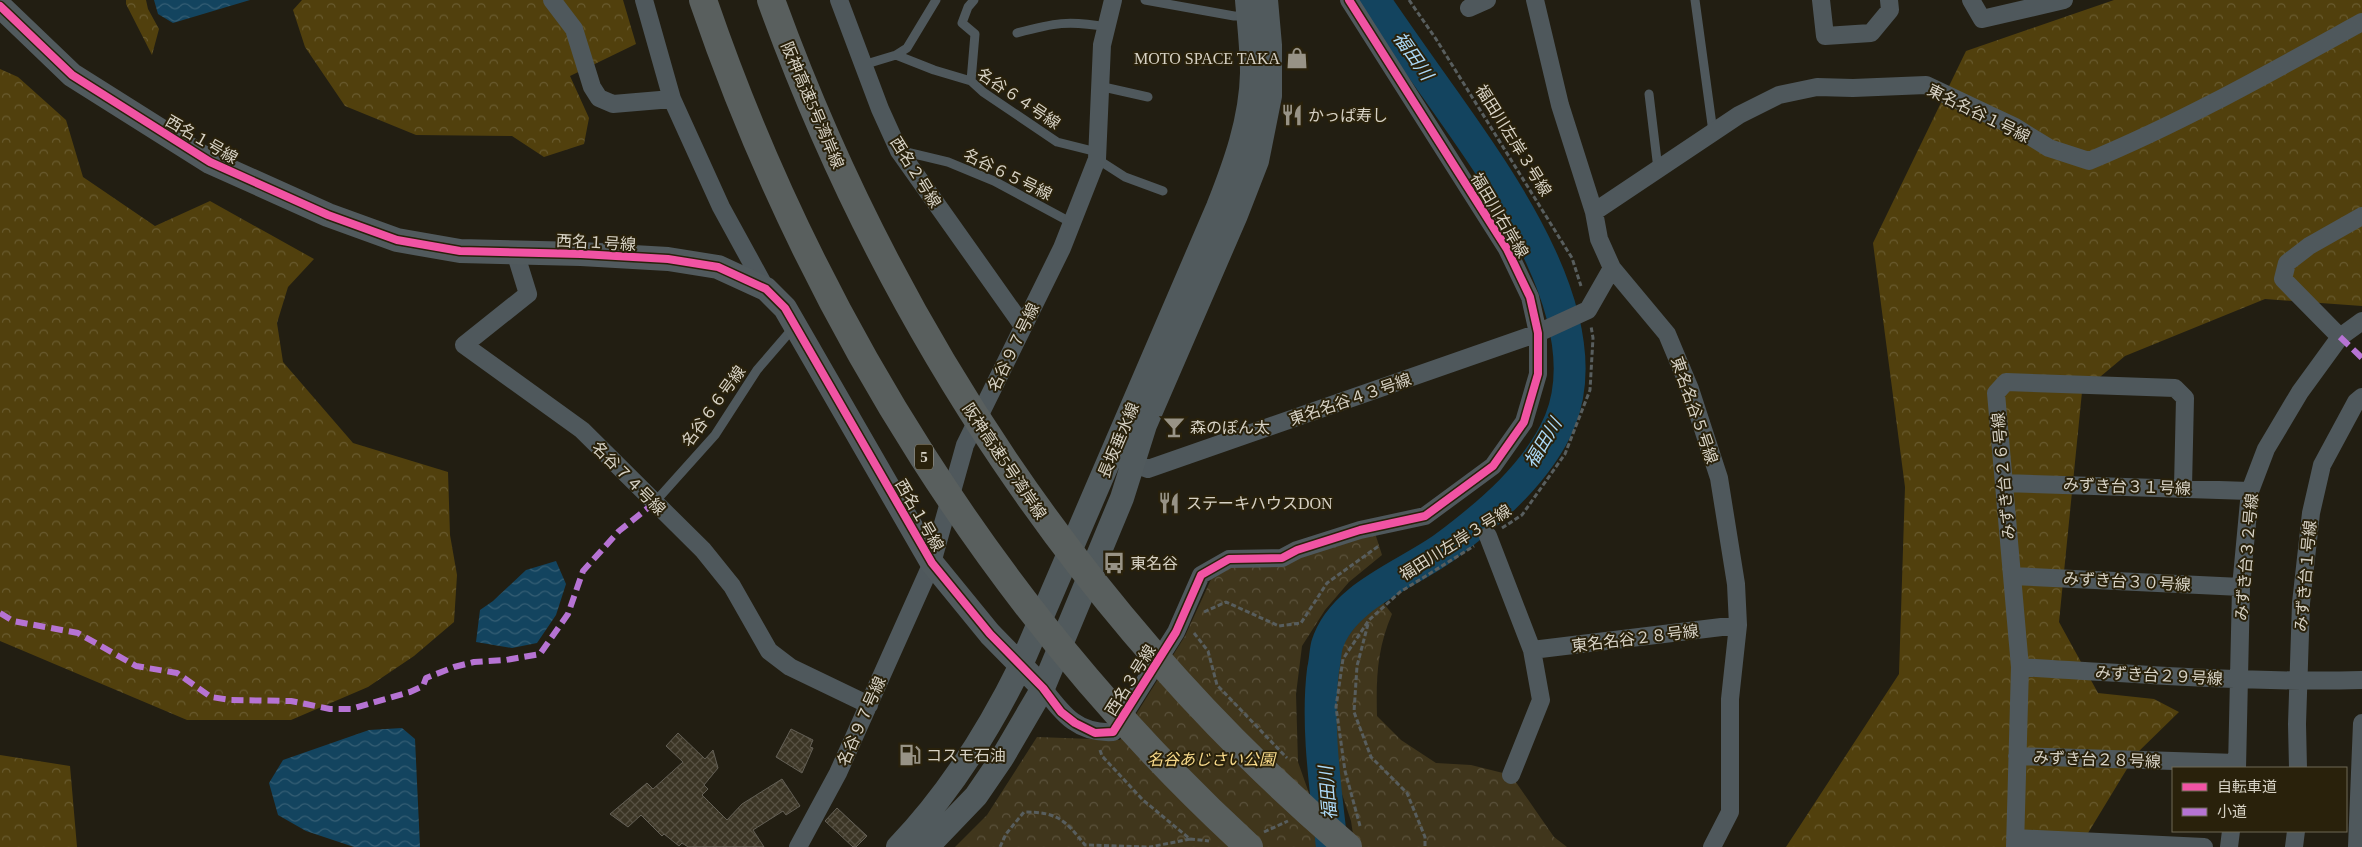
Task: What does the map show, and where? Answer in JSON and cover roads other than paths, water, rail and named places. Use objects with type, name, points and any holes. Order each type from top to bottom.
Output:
[{"type":"highway","name":"5","points":[[703,0],[732,81],[800,239],[839,315],[930,468],[982,544],[1041,621],[1100,692],[1165,763],[1249,847]]},
{"type":"highway","name":"阪神高速5号湾岸線","points":[[771,0],[822,132],[858,209],[896,285],[987,438],[1087,577],[1145,647],[1208,716],[1276,782],[1354,839]]},
{"type":"main road","name":"長坂垂水線","points":[[927,847],[976,796],[1002,758],[1043,688],[1122,498],[1122,459],[1145,425],[1236,215],[1257,161],[1270,96],[1270,45],[1266,0]]},
{"type":"main road","name":"西名１号線","points":[[0,6],[72,75],[210,162],[328,215],[397,240],[460,251],[668,259],[718,267],[766,289],[785,308],[796,325],[932,563],[990,634],[1043,688]]},
{"type":"main road","name":"長坂垂水線","points":[[898,847],[918,826],[968,760],[996,716],[1122,459],[1214,216],[1238,158],[1247,119],[1252,73],[1248,8]]},
{"type":"street","points":[[552,0],[574,29],[592,86],[599,98],[613,104],[672,99]]},
{"type":"street","points":[[644,0],[672,99],[721,207],[766,289]]},
{"type":"street","name":"西名２号線","points":[[839,0],[863,65],[899,151],[1023,326]]},
{"type":"street","name":"名谷９７号線","points":[[798,847],[838,773],[932,563],[964,445],[1062,248],[1097,156],[1102,45],[1113,0]]},
{"type":"street","name":"福田川右岸線","points":[[1183,617],[1202,575],[1229,559],[1282,558],[1297,550],[1360,530],[1425,516],[1493,466],[1524,422],[1538,374],[1538,333],[1530,296],[1507,249],[1349,0]]},
{"type":"street","points":[[1470,8],[1487,0]]},
{"type":"street","name":"東名名谷５号線","points":[[1535,0],[1560,105],[1594,212],[1599,239],[1612,268],[1667,334],[1690,389],[1719,478],[1736,584],[1738,625],[1730,699],[1730,812],[1712,847]]},
{"type":"street","points":[[1821,0],[1825,36],[1871,33],[1890,10],[1888,0]]},
{"type":"street","points":[[1971,0],[1982,19],[2064,0]]},
{"type":"street","name":"東名名谷１号線","points":[[1594,212],[1739,115],[1779,95],[1817,87],[1853,88],[1926,85],[2015,127],[2049,148],[2089,161],[2130,144],[2242,88],[2362,22]]},
{"type":"street","points":[[2340,337],[2283,279],[2287,263],[2309,246],[2362,216]]},
{"type":"street","name":"名谷７４号線","points":[[515,252],[528,294],[464,345],[582,430],[703,550],[732,586],[769,651],[790,667],[869,705]]},
{"type":"street","name":"東名名谷４３号線","points":[[1122,459],[1148,469],[1538,333],[1588,310],[1612,268]]},
{"type":"street","name":"みずき台３２号線","points":[[2240,680],[2241,587],[2250,491],[2266,449],[2300,392],[2340,337],[2362,321]]},
{"type":"street","name":"みずき台２６号線","points":[[2015,843],[2020,667],[1996,393],[2006,382],[2175,388],[2185,398],[2183,487]]},
{"type":"street","name":"みずき台１号線","points":[[2298,767],[2298,682],[2301,603],[2311,513],[2322,465],[2356,402],[2362,397]]},
{"type":"street","name":"みずき台３１号線","points":[[2004,483],[2183,487],[2250,491]]},
{"type":"street","points":[[1488,536],[1532,650],[1542,700],[1511,775]]},
{"type":"street","name":"みずき台３０号線","points":[[2012,576],[2241,587]]},
{"type":"street","name":"西名３号線","points":[[1043,688],[1061,712],[1075,723],[1095,733],[1113,732],[1176,632],[1183,617]]},
{"type":"street","name":"東名名谷２８号線","points":[[1532,650],[1738,625]]},
{"type":"street","name":"みずき台２９号線","points":[[2020,667],[2240,680],[2298,682],[2362,680]]},
{"type":"street","points":[[2237,766],[2240,680]]},
{"type":"street","points":[[2357,847],[2362,723]]},
{"type":"street","name":"みずき台２８号線","points":[[2017,756],[2237,766]]},
{"type":"street","points":[[2229,847],[2231,832]]},
{"type":"street","points":[[2294,847],[2296,832]]},
{"type":"street","points":[[2015,843],[2204,847]]},
{"type":"lane","points":[[863,65],[896,54],[907,48],[936,0]]},
{"type":"lane","points":[[970,81],[975,34],[962,23],[968,7],[974,0]]},
{"type":"lane","points":[[1145,0],[1234,16],[1248,8]]},
{"type":"lane","points":[[1694,0],[1713,132]]},
{"type":"lane","points":[[1017,33],[1054,23],[1076,22],[1106,26]]},
{"type":"lane","name":"名谷６４号線","points":[[896,54],[934,70],[970,81],[983,92],[1057,142],[1097,156],[1125,177],[1163,191]]},
{"type":"lane","points":[[1100,86],[1148,97]]},
{"type":"lane","points":[[1649,94],[1658,169]]},
{"type":"lane","name":"名谷６５号線","points":[[899,151],[948,162],[994,181],[1072,223]]},
{"type":"lane","name":"名谷６６号線","points":[[654,503],[715,435],[758,370],[796,325]]},
{"type":"water","points":[[154,0],[250,0],[173,23],[158,14]]},
{"type":"water","points":[[556,561],[566,584],[556,615],[537,643],[512,648],[476,642],[480,610],[493,601],[526,570]]},
{"type":"water","points":[[402,728],[415,739],[420,847],[354,847],[306,831],[278,815],[269,783],[283,760],[369,730]]},
{"type":"waterway","name":"福田川","points":[[1332,847],[1321,736],[1321,691],[1327,645],[1335,628],[1346,613],[1361,600],[1377,588],[1445,547],[1478,521],[1511,491],[1526,475],[1551,440],[1560,421],[1569,382],[1567,340],[1557,297],[1540,254],[1494,172],[1374,0]]},
{"type":"place","name":"MOTO SPACE TAKA","points":[[1297,58]]},
{"type":"place","name":"かっぱ寿し","points":[[1292,115]]},
{"type":"place","name":"森のぽん太","points":[[1174,427]]},
{"type":"place","name":"ステーキハウスDON","points":[[1169,503]]},
{"type":"place","name":"東名谷","points":[[1114,563]]},
{"type":"place","name":"コスモ石油","points":[[910,755]]},
{"type":"park label","name":"名谷あじさい公園","points":[[1211,759]]}]
